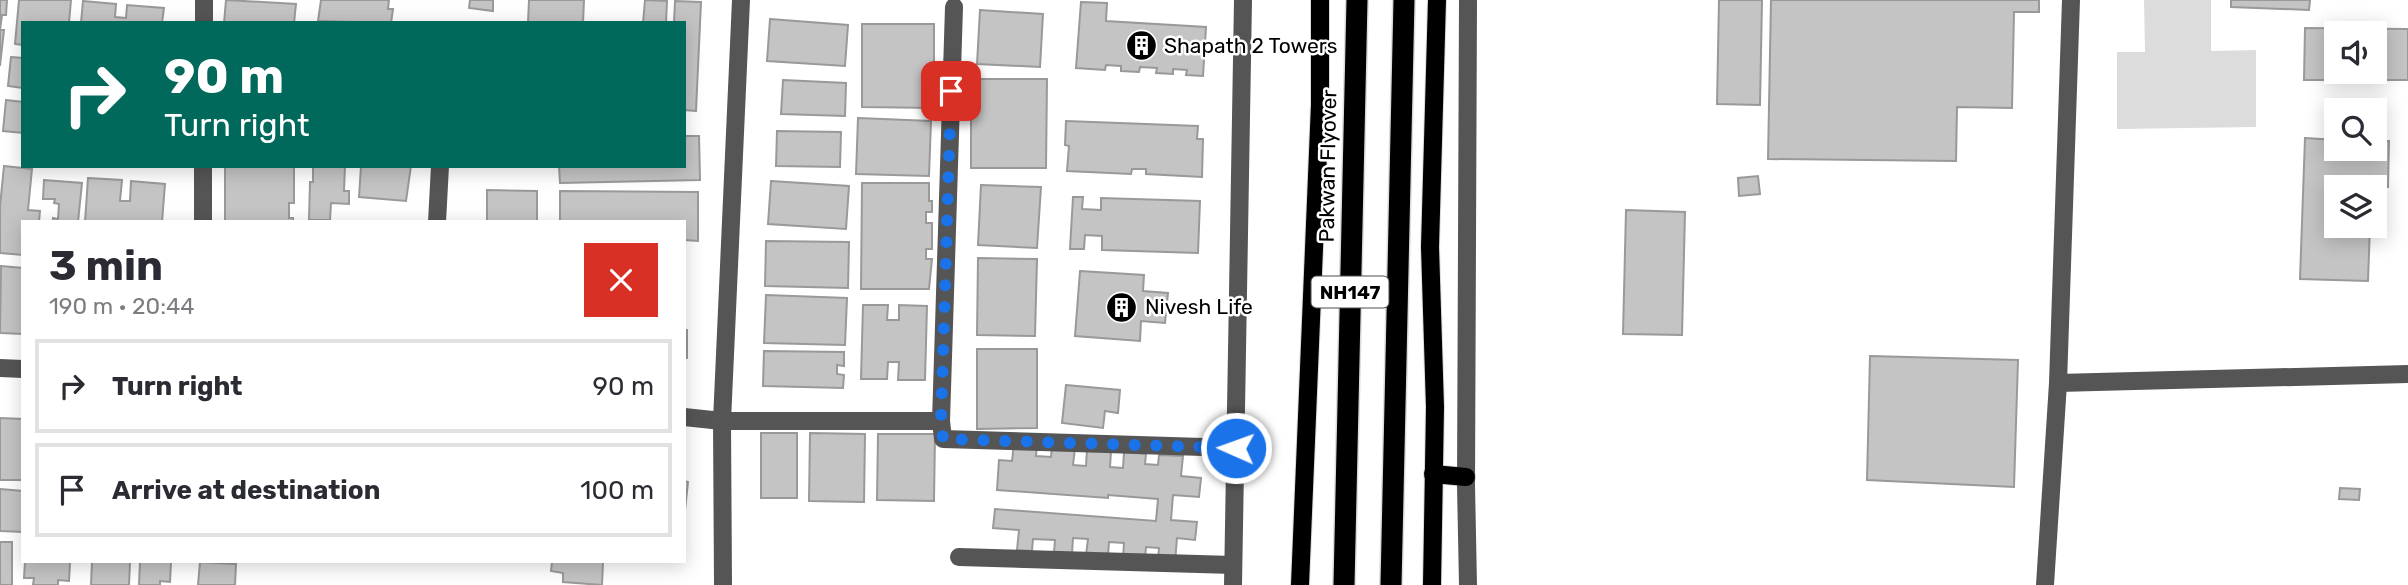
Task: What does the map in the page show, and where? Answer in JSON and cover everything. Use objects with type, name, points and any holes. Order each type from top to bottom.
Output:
[{"type":"highway","name":"Pakwan Flyover","points":[[1344,585],[1357,0]]},
{"type":"highway","name":"NH147","points":[[1391,585],[1404,0]]},
{"type":"main road","points":[[1300,585],[1320,104],[1320,0]]},
{"type":"main road","points":[[1432,585],[1435,407],[1430,247],[1437,0]]},
{"type":"main road","points":[[1433,474],[1466,477]]},
{"type":"street","points":[[203,0],[204,21]]},
{"type":"street","points":[[723,585],[722,421],[740,0]]},
{"type":"street","points":[[1233,585],[1243,0]]},
{"type":"street","points":[[1468,0],[1468,585]]},
{"type":"street","points":[[2045,585],[2058,383],[2071,0]]},
{"type":"street","points":[[954,7],[941,421],[943,439],[1236,448]]},
{"type":"street","points":[[203,168],[203,220]]},
{"type":"street","points":[[437,220],[440,168]]},
{"type":"street","points":[[0,368],[21,369]]},
{"type":"street","points":[[2058,383],[2408,374]]},
{"type":"street","points":[[686,417],[722,421],[941,421]]},
{"type":"street","points":[[959,557],[1233,565]]},
{"type":"shaded area","points":[[2144,0],[2211,0],[2211,51],[2256,50],[2256,127],[2117,129],[2117,52],[2145,52]]},
{"type":"building","points":[[0,0],[7,0],[6,15],[2,15],[0,30]]},
{"type":"building","points":[[19,0],[71,0],[69,21],[21,21],[21,45],[15,44]]},
{"type":"building","points":[[226,0],[296,4],[294,21],[224,21]]},
{"type":"building","points":[[321,0],[389,0],[388,9],[393,9],[391,21],[318,21]]},
{"type":"building","points":[[470,0],[493,0],[493,11],[469,8]]},
{"type":"building","points":[[529,0],[584,0],[583,21],[528,21]]},
{"type":"building","points":[[645,0],[667,1],[666,21],[643,21]]},
{"type":"building","points":[[1719,0],[1762,0],[1760,105],[1717,104]]},
{"type":"building","points":[[1771,0],[2039,0],[2039,12],[2014,12],[2012,108],[1957,107],[1956,161],[1768,159]]},
{"type":"building","points":[[2231,0],[2310,0],[2309,10],[2231,7]]},
{"type":"building","points":[[83,1],[116,4],[115,17],[126,18],[127,5],[164,8],[162,21],[81,21]]},
{"type":"building","points":[[675,1],[701,2],[696,111],[686,110],[686,21],[674,21]]},
{"type":"building","name":"Shapath 2 Towers","points":[[1081,2],[1107,3],[1106,21],[1206,27],[1203,76],[1186,75],[1187,70],[1173,69],[1173,74],[1156,73],[1157,68],[1140,67],[1139,72],[1121,71],[1121,66],[1106,65],[1105,70],[1076,68]]},
{"type":"building","points":[[980,10],[1043,14],[1040,67],[977,64]]},
{"type":"building","points":[[770,19],[848,25],[845,66],[767,61]]},
{"type":"building","points":[[862,24],[934,24],[934,108],[862,107]]},
{"type":"building","points":[[2305,28],[2324,28],[2324,80],[2304,80]]},
{"type":"building","points":[[2387,29],[2408,29],[2408,80],[2387,80]]},
{"type":"building","points":[[0,30],[4,30],[0,66]]},
{"type":"building","points":[[11,57],[21,58],[21,88],[8,86]]},
{"type":"building","points":[[971,79],[1047,79],[1046,168],[971,168]]},
{"type":"building","points":[[783,80],[846,83],[845,116],[781,114]]},
{"type":"building","points":[[6,100],[21,102],[21,133],[3,131]]},
{"type":"building","points":[[858,118],[931,121],[929,176],[856,174]]},
{"type":"building","points":[[1066,121],[1198,126],[1197,139],[1203,139],[1202,177],[1146,174],[1146,169],[1132,169],[1131,174],[1067,171],[1069,146],[1065,145]]},
{"type":"building","points":[[777,131],[841,132],[840,167],[776,166]]},
{"type":"building","points":[[686,136],[699,136],[700,180],[560,183],[559,168],[686,168]]},
{"type":"building","points":[[2305,138],[2324,139],[2324,161],[2387,161],[2389,141],[2388,187],[2387,175],[2324,175],[2324,238],[2370,238],[2368,281],[2300,279]]},
{"type":"building","points":[[4,166],[32,169],[28,210],[40,211],[39,220],[21,220],[21,255],[0,253],[0,206]]},
{"type":"building","points":[[225,168],[294,168],[294,203],[289,203],[289,218],[293,220],[225,220]]},
{"type":"building","points":[[313,168],[345,168],[344,191],[349,191],[349,204],[331,203],[330,220],[309,220],[310,182],[313,182]]},
{"type":"building","points":[[361,168],[411,168],[406,201],[359,197]]},
{"type":"building","points":[[1758,176],[1760,194],[1739,196],[1738,178]]},
{"type":"building","points":[[88,178],[122,180],[120,201],[130,201],[131,181],[165,184],[162,220],[85,220]]},
{"type":"building","points":[[44,180],[82,183],[78,220],[53,220],[58,219],[59,204],[54,203],[55,199],[43,199]]},
{"type":"building","points":[[771,181],[849,186],[846,229],[768,224]]},
{"type":"building","points":[[862,183],[929,183],[932,212],[926,212],[926,223],[932,223],[932,249],[926,249],[926,259],[932,259],[929,289],[861,289]]},
{"type":"building","points":[[981,185],[1041,187],[1037,248],[978,245]]},
{"type":"building","points":[[487,190],[537,191],[537,220],[487,220]]},
{"type":"building","points":[[560,191],[698,192],[698,241],[686,240],[686,220],[560,220]]},
{"type":"building","points":[[1073,197],[1083,197],[1082,209],[1101,210],[1101,198],[1200,201],[1198,253],[1102,250],[1102,236],[1085,235],[1084,249],[1070,249]]},
{"type":"building","points":[[1626,210],[1685,212],[1682,335],[1623,334]]},
{"type":"building","points":[[766,241],[849,242],[848,288],[765,286]]},
{"type":"building","points":[[978,258],[1037,259],[1035,336],[977,335]]},
{"type":"building","points":[[1,266],[21,268],[21,334],[0,333]]},
{"type":"building","name":"Nivesh Life","points":[[1080,271],[1144,275],[1143,291],[1168,293],[1165,323],[1141,321],[1140,341],[1075,336]]},
{"type":"building","points":[[766,295],[847,298],[845,345],[764,343]]},
{"type":"building","points":[[863,305],[888,305],[887,320],[899,320],[899,305],[927,306],[925,380],[898,380],[899,362],[888,362],[887,379],[861,379]]},
{"type":"building","points":[[977,349],[1037,349],[1037,428],[977,429]]},
{"type":"building","points":[[764,351],[844,352],[844,366],[837,365],[837,374],[844,375],[843,388],[763,386]]},
{"type":"building","points":[[1870,356],[2018,360],[2014,487],[1867,480]]},
{"type":"building","points":[[1066,385],[1120,390],[1118,413],[1105,411],[1103,428],[1062,423]]},
{"type":"building","points":[[0,418],[21,419],[21,480],[0,480]]},
{"type":"building","points":[[761,433],[797,433],[797,498],[761,498]]},
{"type":"building","points":[[810,433],[865,434],[864,502],[809,501]]},
{"type":"building","points":[[878,434],[935,434],[934,501],[877,500]]},
{"type":"building","points":[[1014,443],[1037,445],[1036,456],[1051,457],[1052,446],[1075,448],[1073,465],[1086,466],[1087,449],[1111,451],[1110,467],[1123,468],[1124,452],[1146,454],[1145,464],[1158,465],[1159,455],[1183,456],[1181,476],[1201,478],[1199,497],[1173,495],[1171,520],[1197,522],[1195,540],[1177,538],[1175,562],[1158,560],[1159,548],[1146,547],[1145,559],[1123,558],[1124,543],[1109,542],[1108,556],[1086,555],[1088,539],[1073,538],[1072,554],[1054,552],[1055,540],[1033,539],[1032,551],[1017,550],[1019,530],[993,528],[995,509],[1156,521],[1158,499],[997,490],[999,460],[1012,461]]},
{"type":"building","points":[[2340,488],[2360,489],[2359,500],[2339,499]]},
{"type":"building","points":[[0,489],[21,491],[21,532],[0,531]]},
{"type":"building","points":[[0,542],[12,542],[12,585],[0,585]]},
{"type":"building","points":[[25,563],[70,563],[69,581],[58,580],[58,585],[33,585],[34,578],[24,578]]},
{"type":"building","points":[[92,563],[130,563],[129,585],[91,585]]},
{"type":"building","points":[[140,563],[171,563],[170,582],[139,585]]},
{"type":"building","points":[[200,563],[236,564],[235,585],[198,585]]},
{"type":"building","points":[[552,563],[603,563],[602,585],[563,582],[563,573],[551,571]]},
{"type":"place","name":"Shapath 2 Towers","points":[[1141,46]]},
{"type":"place","name":"Nivesh Life","points":[[1122,307]]},
{"type":"route","points":[[951,91],[941,421],[943,439],[1236,448]]}]
